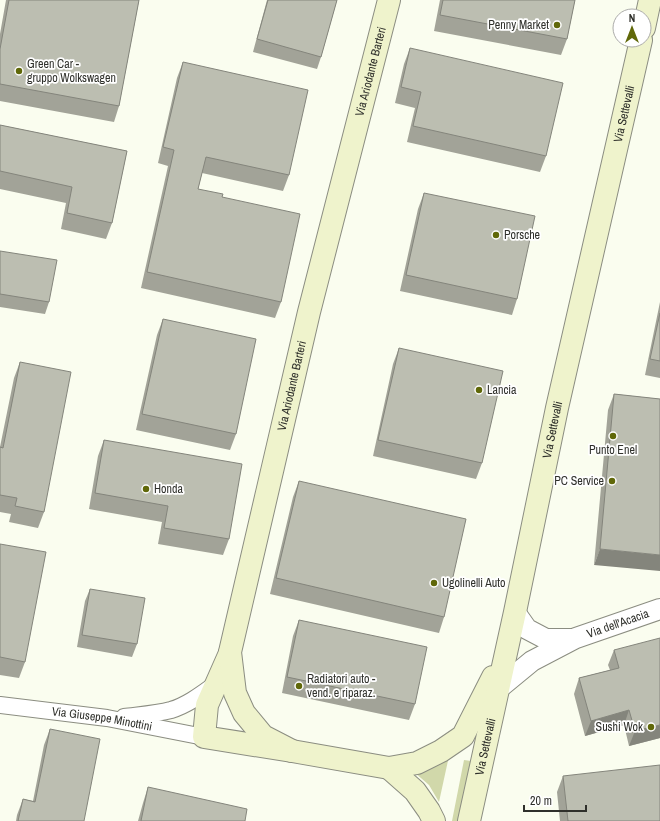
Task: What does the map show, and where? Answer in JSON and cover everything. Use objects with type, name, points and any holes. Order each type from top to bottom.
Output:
[{"type":"main road","name":"Via Ariodante Barteri","points":[[292,751],[263,736],[244,713],[235,693],[230,652],[309,312],[389,0]]},
{"type":"main road","name":"Via Settevalli","points":[[469,821],[515,612],[557,408],[639,48]]},
{"type":"main road","points":[[230,652],[208,705],[204,737],[389,768],[418,763],[463,736],[506,651]]},
{"type":"main road","points":[[389,768],[415,791],[434,821]]},
{"type":"street","name":"Via dell'Acacia","points":[[576,638],[660,609]]},
{"type":"street","points":[[515,612],[527,629],[546,640],[576,638]]},
{"type":"street","points":[[498,689],[532,661],[576,638]]},
{"type":"street","points":[[107,718],[143,715],[172,710],[195,698],[217,683]]},
{"type":"street","name":"Via Giuseppe Minottini","points":[[0,705],[107,718],[204,737]]},
{"type":"green space","points":[[449,756],[439,802],[429,785],[414,772]]},
{"type":"green space","points":[[464,760],[471,761],[459,821],[452,821]]},
{"type":"building","points":[[9,0],[139,0],[119,106],[0,84],[0,49]]},
{"type":"building","points":[[268,0],[337,0],[321,57],[257,39]]},
{"type":"building","points":[[443,0],[575,0],[567,39],[440,15]]},
{"type":"building","points":[[410,48],[563,83],[546,156],[413,126],[421,92],[401,87]]},
{"type":"building","points":[[183,62],[308,90],[289,175],[206,157],[198,189],[223,194],[222,197],[300,214],[281,302],[147,272],[174,150],[163,147]]},
{"type":"building","points":[[0,125],[127,151],[112,223],[67,213],[72,187],[0,171]]},
{"type":"building","points":[[424,193],[535,216],[517,299],[406,275]]},
{"type":"building","points":[[0,251],[57,260],[49,302],[0,294]]},
{"type":"building","points":[[660,313],[660,361],[650,359]]},
{"type":"building","points":[[163,319],[256,339],[236,434],[142,414]]},
{"type":"building","points":[[399,348],[503,371],[482,463],[378,440]]},
{"type":"building","points":[[20,362],[71,372],[44,512],[15,506],[17,498],[0,495],[0,447],[3,448]]},
{"type":"building","points":[[614,394],[660,399],[660,555],[600,549]]},
{"type":"building","points":[[104,440],[242,464],[229,539],[164,528],[168,506],[95,493]]},
{"type":"building","points":[[299,481],[466,519],[444,617],[276,578]]},
{"type":"building","points":[[0,544],[46,552],[25,662],[0,657]]},
{"type":"building","points":[[90,589],[145,598],[137,644],[82,635]]},
{"type":"building","points":[[299,620],[427,647],[415,704],[287,677]]},
{"type":"building","points":[[660,638],[660,725],[635,731],[629,710],[591,721],[579,678],[619,668],[614,650]]},
{"type":"building","points":[[50,729],[100,739],[84,821],[18,821],[23,799],[35,802]]},
{"type":"building","points":[[660,765],[660,821],[568,821],[563,776]]},
{"type":"building","points":[[148,787],[247,809],[245,821],[141,821]]},
{"type":"place","name":"Penny Market","points":[[557,25]]},
{"type":"place","name":"Green Car - gruppo Wolkswagen","points":[[19,71]]},
{"type":"place","name":"Porsche","points":[[496,235]]},
{"type":"place","name":"Lancia","points":[[479,390]]},
{"type":"place","name":"Punto Enel","points":[[613,436]]},
{"type":"place","name":"PC Service","points":[[612,481]]},
{"type":"place","name":"Honda","points":[[146,489]]},
{"type":"place","name":"Ugolinelli Auto","points":[[434,583]]},
{"type":"place","name":"Radiatori auto - vend. e riparaz.","points":[[299,686]]},
{"type":"place","name":"Sushi Wok","points":[[651,727]]}]
